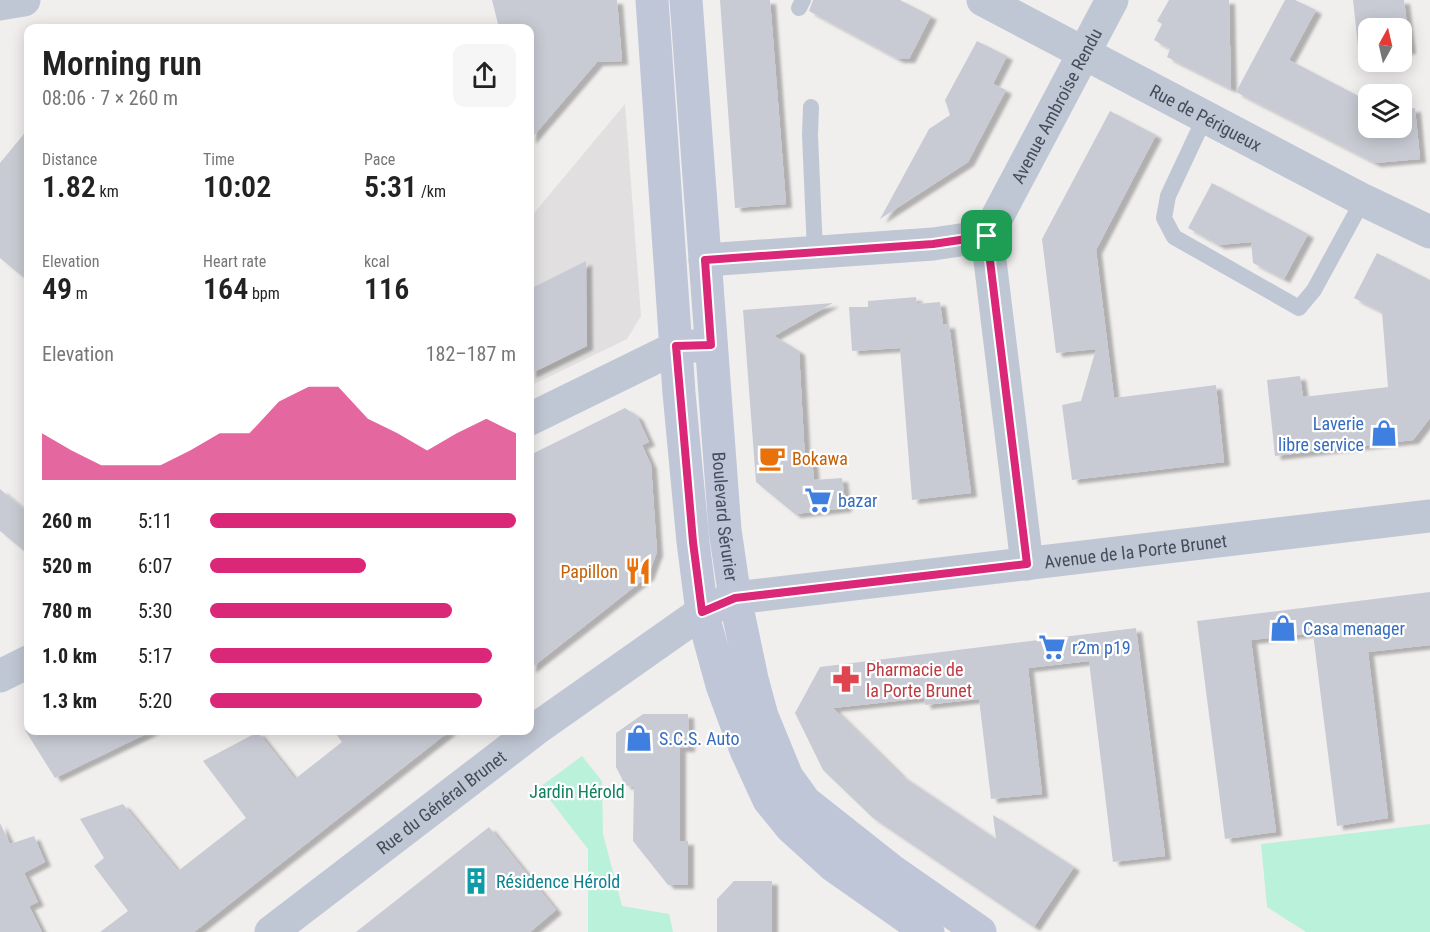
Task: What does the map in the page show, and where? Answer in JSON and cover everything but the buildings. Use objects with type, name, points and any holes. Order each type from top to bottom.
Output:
[{"type":"street","points":[[0,4],[24,0]]},
{"type":"street","name":"Boulevard Sérurier","points":[[652,0],[676,346],[693,542],[702,612],[722,686],[746,750],[769,800],[791,827],[834,866],[928,932]]},
{"type":"street","name":"Boulevard Sérurier","points":[[686,0],[725,530],[735,598],[762,716],[788,777],[805,802],[891,870],[980,932]]},
{"type":"street","name":"Rue de Périgueux","points":[[984,0],[1363,200],[1430,232]]},
{"type":"street","name":"Avenue Ambroise Rendu","points":[[987,236],[1112,0]]},
{"type":"street","points":[[705,260],[933,244],[987,236],[1027,564]]},
{"type":"street","points":[[534,417],[676,346],[711,345]]},
{"type":"street","name":"Avenue de la Porte Brunet","points":[[702,612],[735,598],[1430,516]]},
{"type":"street","name":"Rue du Général Brunet","points":[[534,731],[702,612]]},
{"type":"street","points":[[0,676],[24,664]]},
{"type":"street","name":"Rue du Général Brunet","points":[[271,932],[528,735]]},
{"type":"lane","points":[[811,107],[815,252]]},
{"type":"lane","points":[[1205,117],[1168,196],[1164,218],[1173,237],[1299,308],[1314,290],[1363,200]]},
{"type":"shaded area","points":[[625,104],[641,316],[627,339],[534,384],[534,213]]},
{"type":"green space","name":"Jardin Hérold","points":[[582,756],[602,781],[603,834],[622,906],[669,914],[673,932],[588,932],[588,849],[540,787]]},
{"type":"green space","points":[[1430,824],[1430,932],[1306,932],[1267,907],[1261,844]]},
{"type":"place","name":"Laverie libre service","points":[[1384,433]]},
{"type":"place","name":"Bokawa","points":[[772,458]]},
{"type":"place","name":"bazar","points":[[818,500]]},
{"type":"place","name":"Papillon","points":[[638,571]]},
{"type":"place","name":"Casa menager","points":[[1283,628]]},
{"type":"place","name":"r2m p19","points":[[1052,647]]},
{"type":"place","name":"Pharmacie de la Porte Brunet","points":[[846,679]]},
{"type":"place","name":"S.C.S. Auto","points":[[639,738]]},
{"type":"place","name":"Résidence Hérold","points":[[476,881]]},
{"type":"route","points":[[987,236],[1027,564],[735,598],[702,612],[693,542],[676,346],[711,345],[705,260],[933,244],[987,236]]}]
